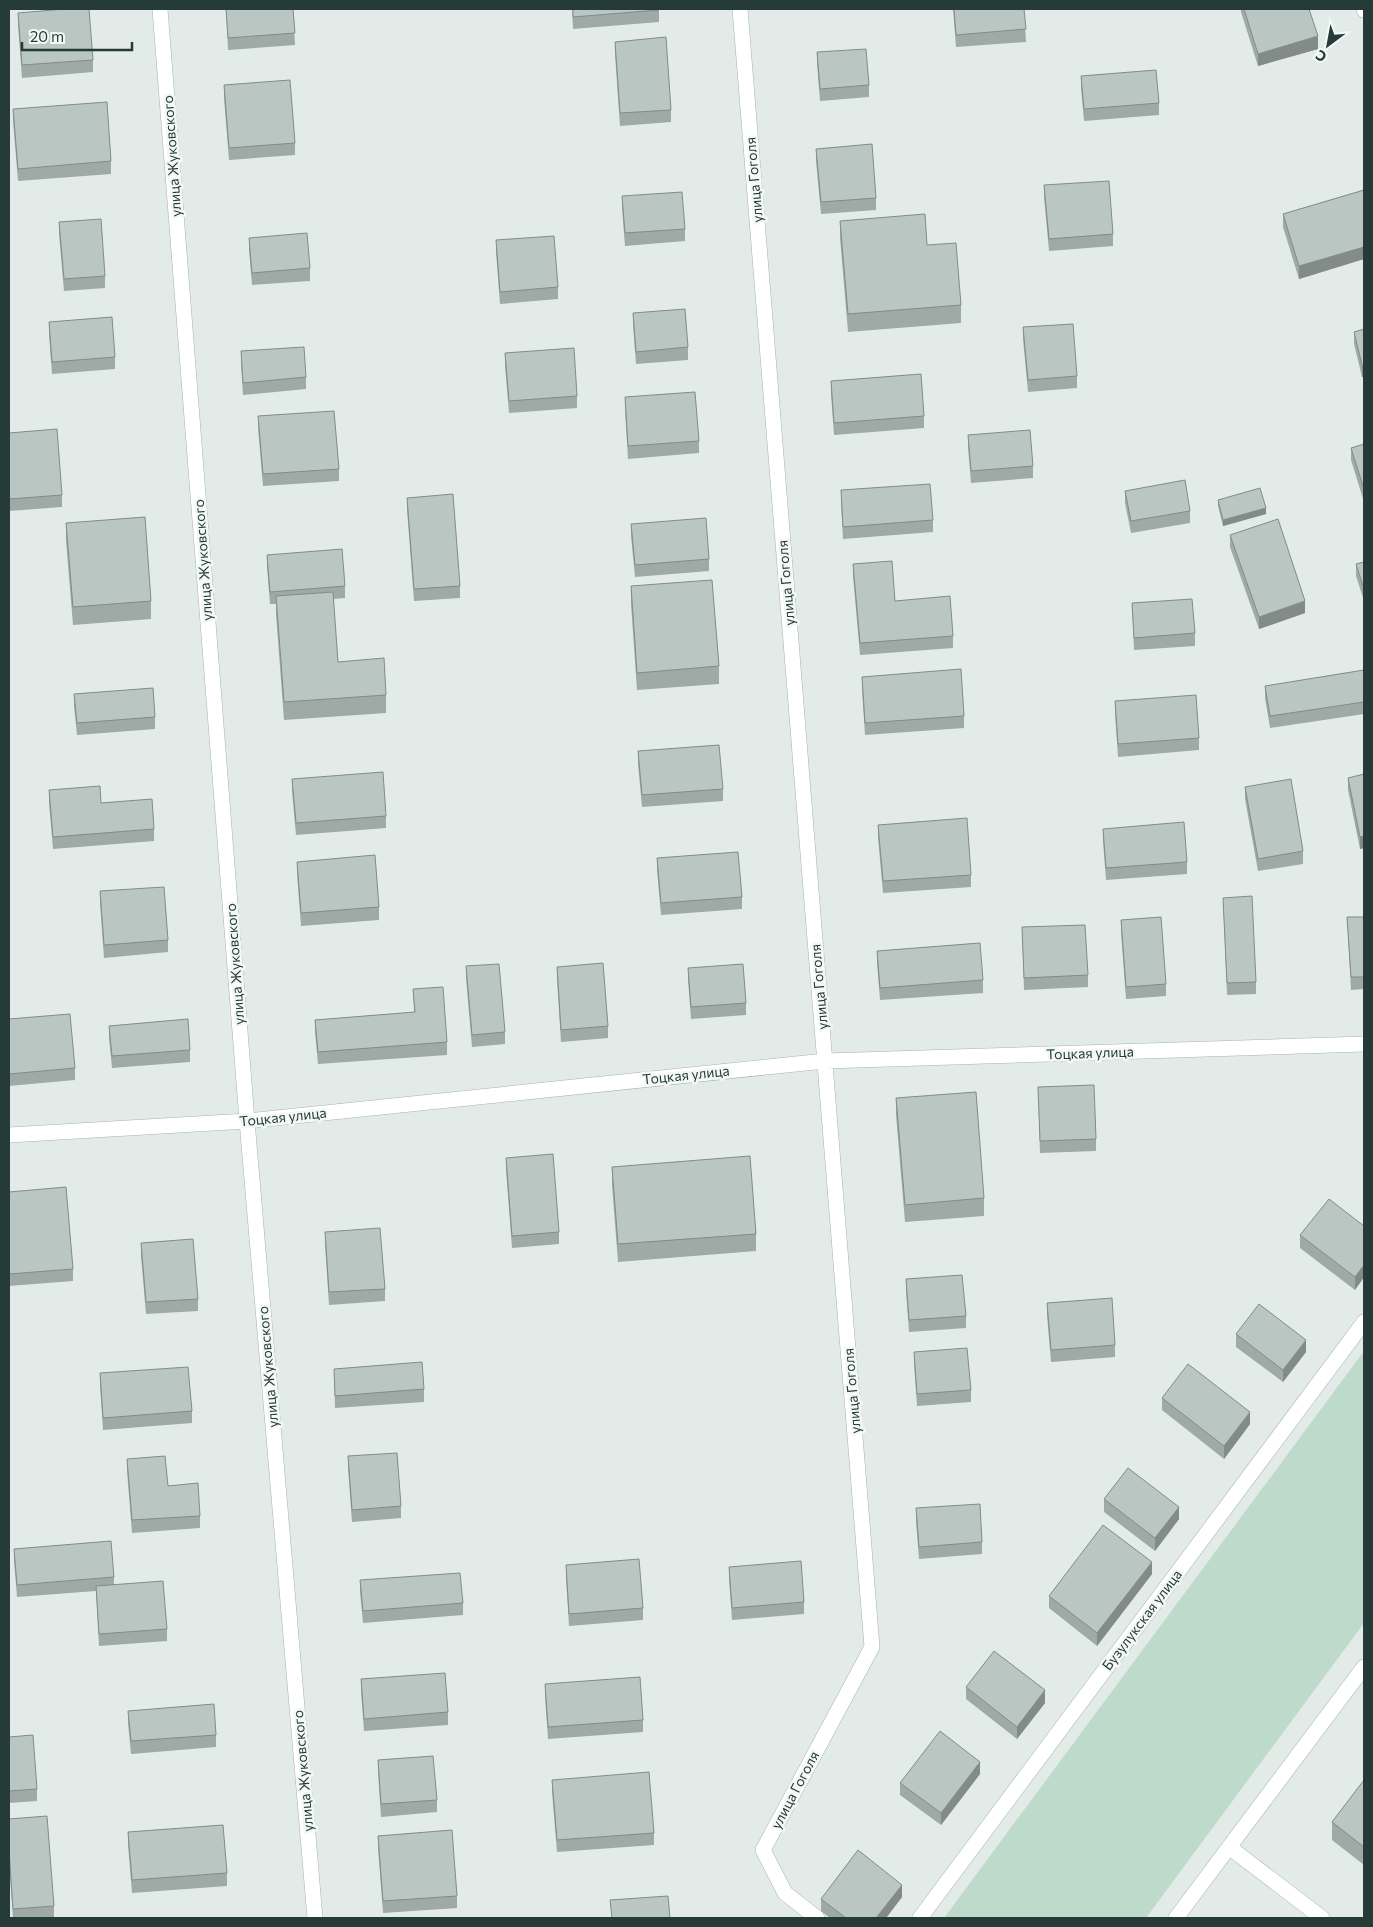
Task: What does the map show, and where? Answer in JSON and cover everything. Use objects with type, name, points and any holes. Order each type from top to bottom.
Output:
[{"type":"street","name":"улица Жуковского","points":[[160,9],[247,1121],[315,1918]]},
{"type":"street","name":"улица Гоголя","points":[[740,9],[872,1648],[763,1850],[785,1893],[817,1918]]},
{"type":"street","name":"Тоцкая улица","points":[[9,1135],[247,1121],[825,1061],[1364,1044]]},
{"type":"street","name":"Бузулукская улица","points":[[920,1918],[1364,1322]]},
{"type":"street","points":[[1176,1918],[1364,1667]]},
{"type":"street","points":[[1229,1847],[1322,1918]]},
{"type":"green space","points":[[1364,1351],[1364,1623],[1146,1918],[944,1918]]},
{"type":"building","points":[[89,9],[93,60],[22,65],[18,13]]},
{"type":"building","points":[[226,9],[293,9],[295,33],[228,38]]},
{"type":"building","points":[[573,9],[659,9],[659,10],[573,17]]},
{"type":"building","points":[[954,9],[1024,9],[1026,29],[956,35]]},
{"type":"building","points":[[1244,9],[1309,9],[1318,36],[1258,54]]},
{"type":"building","points":[[666,37],[671,110],[620,113],[615,42]]},
{"type":"building","points":[[866,49],[869,85],[820,89],[817,52]]},
{"type":"building","points":[[1156,70],[1159,103],[1084,109],[1081,76]]},
{"type":"building","points":[[290,80],[295,143],[229,148],[224,85]]},
{"type":"building","points":[[107,102],[111,161],[18,169],[13,109]]},
{"type":"building","points":[[872,144],[876,198],[821,202],[816,149]]},
{"type":"building","points":[[1109,181],[1113,234],[1049,239],[1044,185]]},
{"type":"building","points":[[1364,190],[1364,247],[1299,266],[1283,214]]},
{"type":"building","points":[[682,192],[685,229],[625,233],[622,196]]},
{"type":"building","points":[[925,214],[927,245],[956,243],[961,305],[848,314],[840,221]]},
{"type":"building","points":[[101,219],[105,276],[64,279],[59,222]]},
{"type":"building","points":[[307,233],[310,268],[252,273],[249,238]]},
{"type":"building","points":[[554,236],[558,287],[500,292],[496,240]]},
{"type":"building","points":[[685,309],[688,347],[636,352],[633,313]]},
{"type":"building","points":[[112,317],[115,357],[52,362],[49,322]]},
{"type":"building","points":[[1073,324],[1077,376],[1028,380],[1023,327]]},
{"type":"building","points":[[1364,329],[1364,365],[1362,365],[1354,332]]},
{"type":"building","points":[[304,347],[306,377],[243,383],[241,351]]},
{"type":"building","points":[[574,348],[577,396],[509,401],[505,353]]},
{"type":"building","points":[[921,374],[924,416],[834,423],[831,381]]},
{"type":"building","points":[[695,392],[699,441],[628,446],[625,397]]},
{"type":"building","points":[[334,411],[339,469],[263,474],[258,416]]},
{"type":"building","points":[[57,429],[62,495],[9,499],[9,433]]},
{"type":"building","points":[[1030,430],[1033,466],[971,471],[968,435]]},
{"type":"building","points":[[1364,444],[1364,489],[1351,448]]},
{"type":"building","points":[[1185,480],[1190,511],[1131,521],[1125,491]]},
{"type":"building","points":[[930,484],[933,520],[843,527],[841,490]]},
{"type":"building","points":[[1260,488],[1266,508],[1223,520],[1218,500]]},
{"type":"building","points":[[453,494],[460,586],[414,589],[407,498]]},
{"type":"building","points":[[145,517],[151,601],[73,607],[66,523]]},
{"type":"building","points":[[706,518],[709,559],[635,565],[631,524]]},
{"type":"building","points":[[1278,519],[1305,601],[1259,617],[1230,535]]},
{"type":"building","points":[[342,549],[345,586],[270,592],[267,555]]},
{"type":"building","points":[[892,561],[895,601],[950,596],[953,636],[860,643],[853,564]]},
{"type":"building","points":[[1364,562],[1364,589],[1356,564]]},
{"type":"building","points":[[712,580],[719,666],[637,673],[631,586]]},
{"type":"building","points":[[333,592],[338,662],[384,658],[386,695],[284,702],[276,596]]},
{"type":"building","points":[[1192,599],[1195,633],[1134,638],[1132,603]]},
{"type":"building","points":[[961,669],[964,716],[865,723],[862,677]]},
{"type":"building","points":[[1364,670],[1364,702],[1270,716],[1265,686]]},
{"type":"building","points":[[153,688],[155,717],[77,723],[74,694]]},
{"type":"building","points":[[1196,695],[1199,738],[1118,744],[1115,701]]},
{"type":"building","points":[[719,745],[723,789],[642,795],[638,751]]},
{"type":"building","points":[[383,772],[386,816],[296,823],[292,779]]},
{"type":"building","points":[[1364,774],[1364,836],[1360,837],[1348,778]]},
{"type":"building","points":[[1291,779],[1303,851],[1258,859],[1245,787]]},
{"type":"building","points":[[100,786],[101,803],[152,799],[154,829],[53,837],[49,790]]},
{"type":"building","points":[[967,818],[971,875],[883,881],[878,825]]},
{"type":"building","points":[[1184,822],[1187,862],[1106,868],[1103,829]]},
{"type":"building","points":[[738,852],[742,897],[661,903],[657,858]]},
{"type":"building","points":[[375,855],[379,907],[301,913],[297,862]]},
{"type":"building","points":[[164,887],[168,940],[104,945],[100,891]]},
{"type":"building","points":[[1252,896],[1256,982],[1227,983],[1223,898]]},
{"type":"building","points":[[1161,917],[1166,984],[1126,987],[1121,920]]},
{"type":"building","points":[[1347,917],[1364,917],[1364,977],[1351,977]]},
{"type":"building","points":[[1085,925],[1088,975],[1024,978],[1022,927]]},
{"type":"building","points":[[980,943],[983,980],[880,988],[877,951]]},
{"type":"building","points":[[603,963],[608,1026],[561,1030],[557,967]]},
{"type":"building","points":[[499,964],[505,1032],[472,1035],[466,966]]},
{"type":"building","points":[[743,964],[746,1003],[691,1007],[688,968]]},
{"type":"building","points":[[443,987],[447,1042],[318,1052],[315,1020],[415,1012],[413,989]]},
{"type":"building","points":[[70,1014],[75,1068],[9,1074],[9,1019]]},
{"type":"building","points":[[188,1019],[190,1050],[112,1056],[109,1026]]},
{"type":"building","points":[[1094,1085],[1096,1139],[1040,1141],[1038,1087]]},
{"type":"building","points":[[976,1092],[984,1198],[905,1205],[896,1098]]},
{"type":"building","points":[[553,1154],[559,1232],[512,1236],[506,1158]]},
{"type":"building","points":[[750,1156],[756,1234],[618,1244],[612,1167]]},
{"type":"building","points":[[66,1187],[73,1269],[9,1274],[9,1192]]},
{"type":"building","points":[[1329,1199],[1364,1226],[1364,1265],[1355,1277],[1300,1235]]},
{"type":"building","points":[[380,1228],[385,1289],[329,1292],[325,1232]]},
{"type":"building","points":[[193,1239],[198,1299],[146,1302],[141,1243]]},
{"type":"building","points":[[962,1275],[966,1316],[909,1320],[906,1279]]},
{"type":"building","points":[[1112,1298],[1115,1345],[1051,1350],[1047,1303]]},
{"type":"building","points":[[1259,1304],[1306,1340],[1283,1370],[1236,1334]]},
{"type":"building","points":[[967,1348],[971,1390],[917,1394],[914,1352]]},
{"type":"building","points":[[422,1362],[424,1389],[335,1396],[334,1369]]},
{"type":"building","points":[[1188,1364],[1250,1412],[1224,1446],[1162,1398]]},
{"type":"building","points":[[188,1367],[192,1411],[103,1418],[100,1373]]},
{"type":"building","points":[[397,1453],[401,1506],[352,1510],[348,1456]]},
{"type":"building","points":[[165,1456],[168,1486],[198,1483],[200,1516],[132,1520],[127,1459]]},
{"type":"building","points":[[1128,1468],[1179,1507],[1155,1538],[1104,1499]]},
{"type":"building","points":[[980,1504],[982,1542],[919,1547],[916,1508]]},
{"type":"building","points":[[1103,1525],[1152,1562],[1097,1633],[1049,1596]]},
{"type":"building","points":[[111,1541],[114,1577],[17,1585],[14,1549]]},
{"type":"building","points":[[639,1559],[643,1608],[569,1614],[566,1565]]},
{"type":"building","points":[[801,1561],[804,1602],[732,1608],[729,1567]]},
{"type":"building","points":[[460,1573],[463,1603],[363,1611],[360,1580]]},
{"type":"building","points":[[163,1581],[167,1629],[99,1634],[96,1586]]},
{"type":"building","points":[[994,1651],[1045,1690],[1017,1727],[966,1687]]},
{"type":"building","points":[[445,1673],[448,1712],[364,1719],[361,1679]]},
{"type":"building","points":[[640,1677],[643,1720],[548,1727],[545,1684]]},
{"type":"building","points":[[214,1704],[216,1735],[131,1741],[128,1711]]},
{"type":"building","points":[[940,1731],[980,1762],[941,1813],[900,1783]]},
{"type":"building","points":[[33,1735],[37,1789],[9,1791],[9,1737]]},
{"type":"building","points":[[433,1756],[437,1800],[381,1804],[378,1760]]},
{"type":"building","points":[[649,1772],[654,1833],[557,1840],[552,1780]]},
{"type":"building","points":[[1364,1780],[1364,1847],[1332,1822]]},
{"type":"building","points":[[47,1816],[54,1906],[13,1909],[9,1819]]},
{"type":"building","points":[[223,1825],[227,1873],[132,1880],[128,1832]]},
{"type":"building","points":[[452,1830],[457,1896],[383,1901],[378,1836]]},
{"type":"building","points":[[858,1850],[902,1885],[876,1918],[846,1918],[821,1899]]},
{"type":"building","points":[[668,1896],[670,1918],[612,1918],[610,1900]]}]
